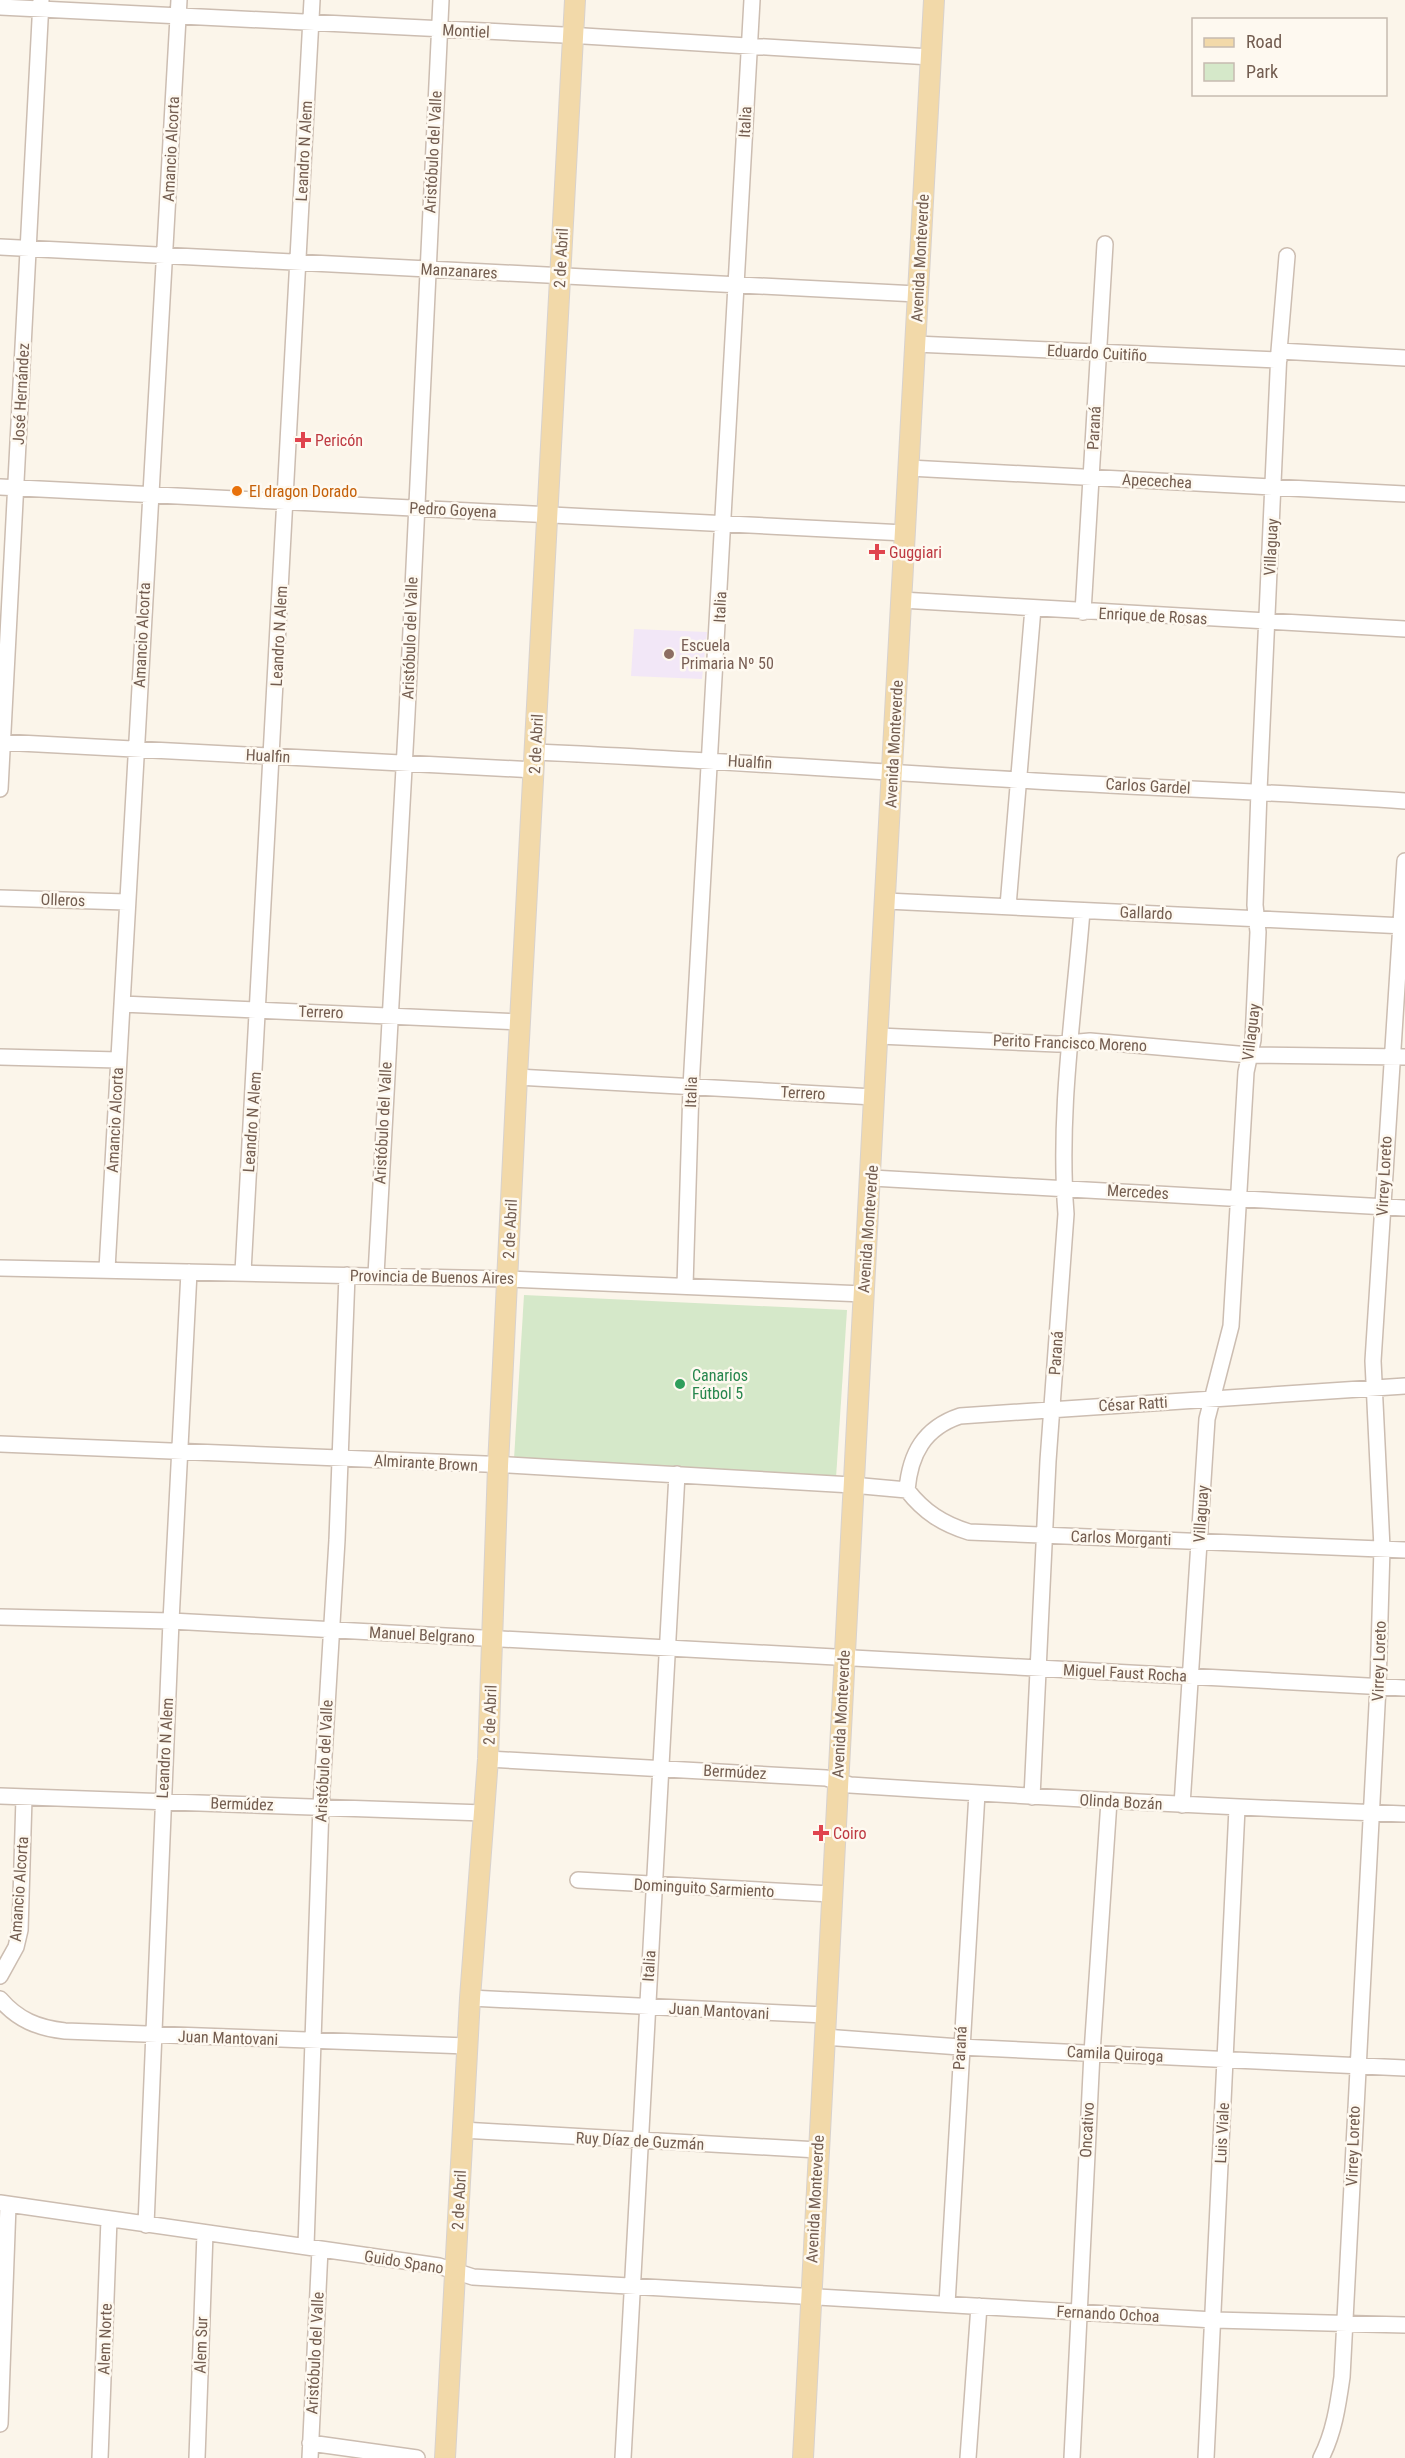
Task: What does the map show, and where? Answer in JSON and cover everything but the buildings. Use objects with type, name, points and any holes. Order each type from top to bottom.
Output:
[{"type":"main road","name":"2 de Abril","points":[[445,2458],[467,2046],[488,1759],[498,1466],[517,1077],[575,0]]},
{"type":"main road","name":"Avenida Monteverde","points":[[803,2458],[852,1485],[872,1178],[874,1097],[934,0]]},
{"type":"street","name":"Amancio Alcorta","points":[[107,1269],[126,902],[179,0]]},
{"type":"street","name":"Leandro N Alem","points":[[243,1272],[312,0]]},
{"type":"street","name":"Aristóbulo del Valle","points":[[376,1275],[441,0]]},
{"type":"street","name":"Italia","points":[[685,1286],[691,1087],[752,0]]},
{"type":"street","name":"Montiel","points":[[0,7],[41,5],[178,16],[749,45],[931,57]]},
{"type":"street","name":"José Hernández","points":[[0,789],[8,488],[29,248],[41,5]]},
{"type":"street","name":"Paraná","points":[[1083,612],[1105,244]]},
{"type":"street","name":"Manzanares","points":[[0,247],[917,294]]},
{"type":"street","name":"Villaguay","points":[[1182,1805],[1210,1400],[1230,1326],[1255,992],[1259,791],[1279,356],[1287,256]]},
{"type":"street","name":"Eduardo Cuitiño","points":[[915,344],[1098,353],[1405,358]]},
{"type":"street","name":"Apecechea","points":[[909,468],[1405,494]]},
{"type":"street","name":"Pedro Goyena","points":[[8,488],[905,533]]},
{"type":"street","name":"Enrique de Rosas","points":[[901,600],[1405,629]]},
{"type":"street","points":[[1008,906],[1033,608]]},
{"type":"street","name":"Hualfin","points":[[1,742],[403,763],[711,760],[892,771]]},
{"type":"street","name":"Carlos Gardel","points":[[892,771],[1405,801]]},
{"type":"street","name":"Virrey Loreto","points":[[1322,2458],[1328,2445],[1336,2412],[1345,2324],[1378,1686],[1382,1548],[1373,1361],[1383,1207],[1398,1057],[1405,861]]},
{"type":"street","name":"Olleros","points":[[0,898],[126,902]]},
{"type":"street","name":"Gallardo","points":[[886,901],[1256,917],[1403,926]]},
{"type":"street","name":"Paraná","points":[[1032,1797],[1052,1408],[1066,1214],[1063,1188],[1068,1057],[1082,911]]},
{"type":"street","name":"Terrero","points":[[122,1004],[520,1022]]},
{"type":"street","name":"Perito Francisco Moreno","points":[[879,1036],[1090,1041],[1249,1055],[1398,1057]]},
{"type":"street","points":[[0,1057],[118,1060]]},
{"type":"street","name":"Terrero","points":[[517,1077],[874,1097]]},
{"type":"street","name":"Mercedes","points":[[872,1178],[1405,1208]]},
{"type":"street","name":"Provincia de Buenos Aires","points":[[0,1268],[376,1275],[864,1294]]},
{"type":"street","name":"Leandro N Alem","points":[[146,2225],[171,1621],[189,1272]]},
{"type":"street","name":"Aristóbulo del Valle","points":[[310,2450],[313,2247],[312,2041],[321,1806],[341,1458],[347,1275]]},
{"type":"street","name":"César Ratti","points":[[907,1490],[909,1468],[918,1447],[931,1431],[944,1422],[960,1416],[1405,1386]]},
{"type":"street","name":"Almirante Brown","points":[[0,1444],[180,1449],[852,1485]]},
{"type":"street","name":"Italia","points":[[623,2458],[677,1474]]},
{"type":"street","points":[[852,1485],[907,1490]]},
{"type":"street","name":"Carlos Morganti","points":[[907,1490],[933,1516],[951,1526],[969,1532],[1405,1550]]},
{"type":"street","name":"Manuel Belgrano","points":[[0,1617],[171,1621],[845,1659]]},
{"type":"street","name":"Miguel Faust Rocha","points":[[845,1659],[1405,1688]]},
{"type":"street","name":"Bermúdez","points":[[488,1759],[826,1778],[838,1782]]},
{"type":"street","name":"Olinda Bozán","points":[[838,1782],[1032,1797],[1405,1814]]},
{"type":"street","name":"Paraná","points":[[946,2304],[977,1793]]},
{"type":"street","name":"Bermúdez","points":[[0,1796],[484,1813]]},
{"type":"street","name":"Amancio Alcorta","points":[[0,1976],[16,1947],[20,1930],[24,1798]]},
{"type":"street","name":"Oncativo","points":[[1072,2458],[1077,2312],[1109,1801]]},
{"type":"street","name":"Luis Viale","points":[[1206,2458],[1237,1808]]},
{"type":"street","name":"Dominguito Sarmiento","points":[[578,1880],[831,1894]]},
{"type":"street","name":"Juan Mantovani","points":[[470,1998],[825,2015]]},
{"type":"street","name":"Juan Mantovani","points":[[0,1999],[21,2018],[43,2029],[467,2046]]},
{"type":"street","name":"Camila Quiroga","points":[[824,2037],[960,2047],[1405,2068]]},
{"type":"street","name":"Ruy Díaz de Guzmán","points":[[462,2130],[818,2150]]},
{"type":"street","points":[[0,2424],[4,2204]]},
{"type":"street","name":"Guido Spano","points":[[4,2204],[313,2247],[456,2271],[474,2277],[810,2297]]},
{"type":"street","name":"Alem Norte","points":[[100,2458],[109,2219]]},
{"type":"street","name":"Alem Sur","points":[[197,2458],[205,2233]]},
{"type":"street","name":"Fernando Ochoa","points":[[810,2297],[1214,2320],[1405,2325]]},
{"type":"street","points":[[968,2458],[979,2306]]},
{"type":"street","points":[[310,2450],[417,2458]]},
{"type":"shaded area","name":"Escuela Primaria Nº 50","points":[[634,629],[707,632],[702,679],[631,676]]},
{"type":"green space","name":"Canarios Fútbol 5","points":[[524,1295],[847,1310],[836,1478],[514,1459]]},
{"type":"place","name":"Pericón","points":[[303,440]]},
{"type":"place","name":"El dragon Dorado","points":[[237,491]]},
{"type":"place","name":"Guggiari","points":[[877,552]]},
{"type":"place","name":"Escuela Primaria Nº 50","points":[[669,654]]},
{"type":"place","name":"Canarios Fútbol 5","points":[[680,1384]]},
{"type":"place","name":"Coiro","points":[[821,1833]]}]
